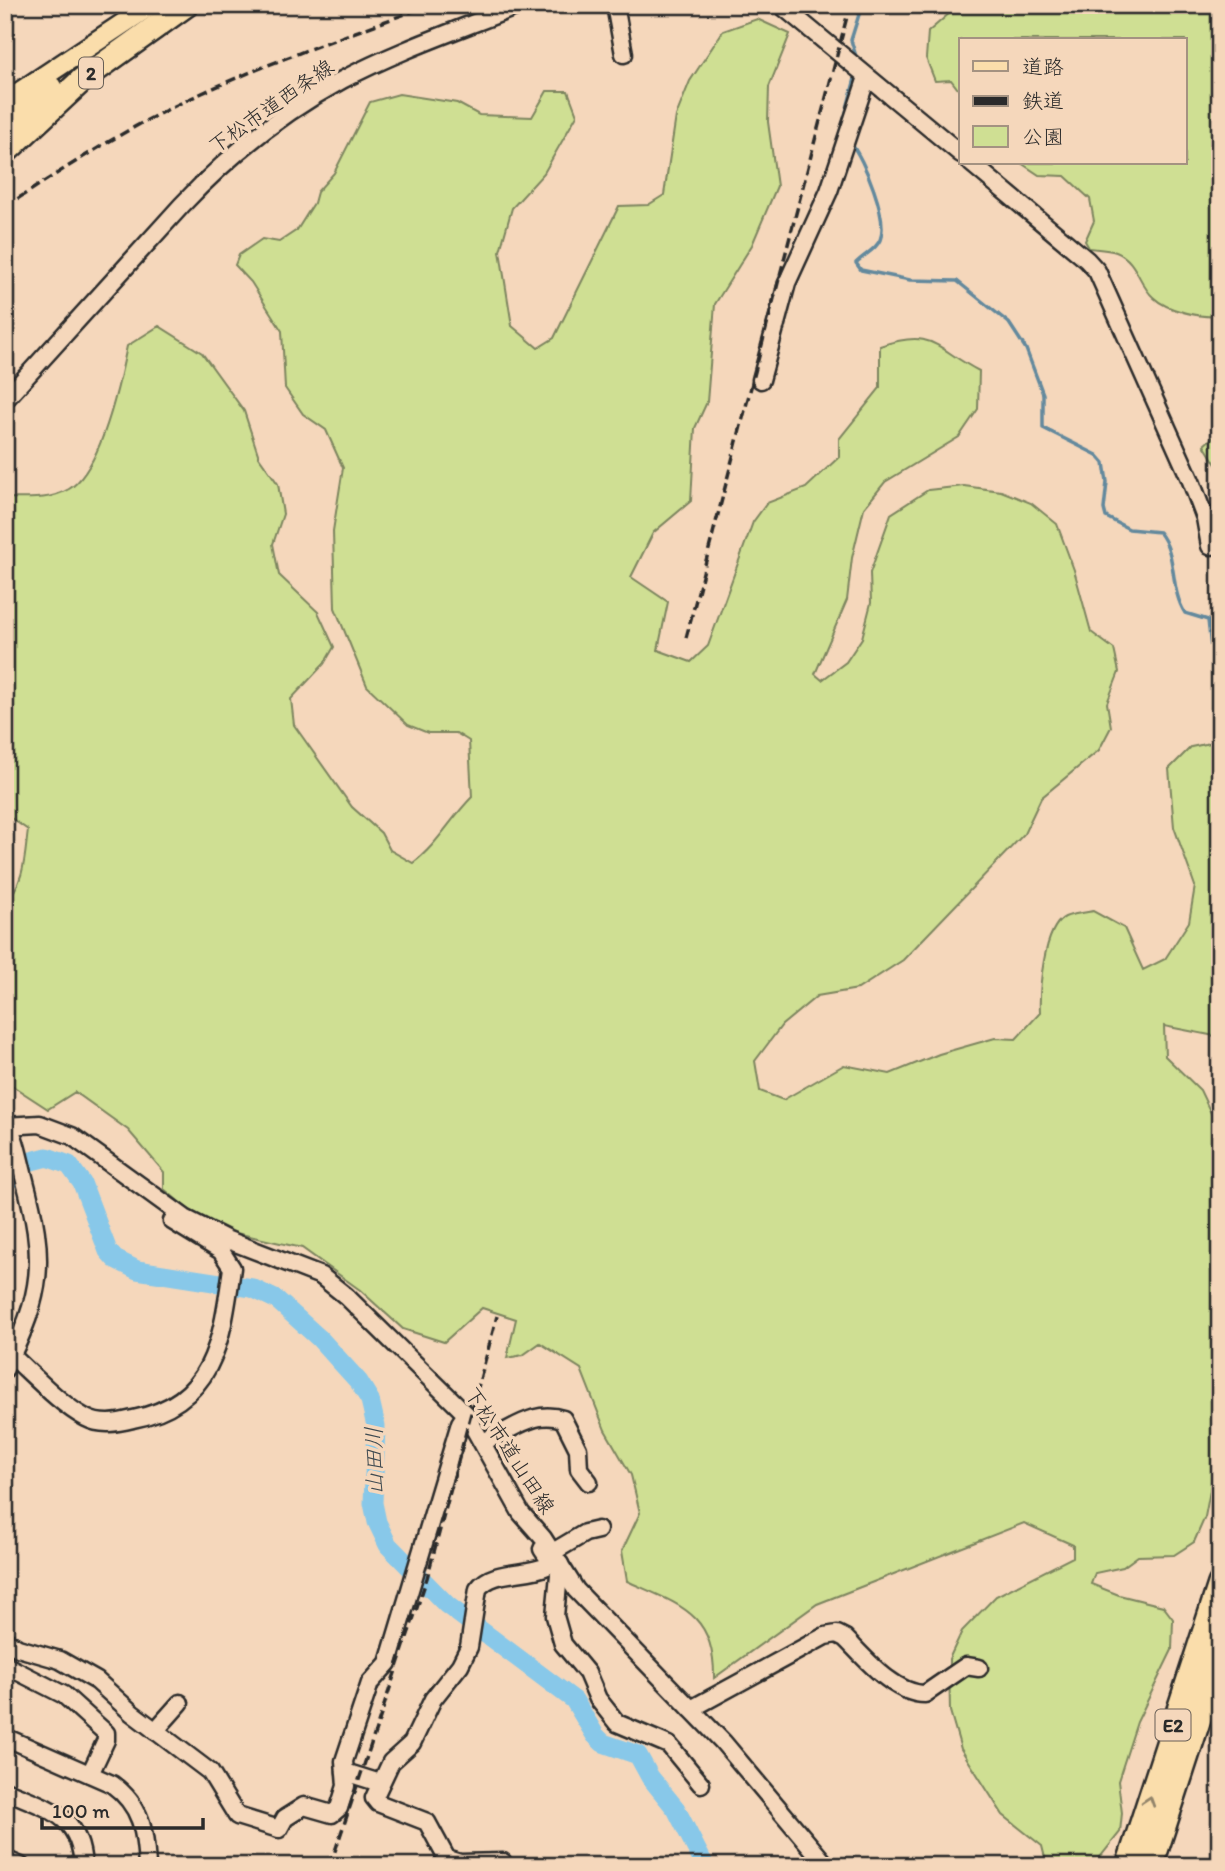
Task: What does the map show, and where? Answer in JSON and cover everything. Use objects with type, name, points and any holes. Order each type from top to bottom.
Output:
[{"type":"highway","name":"2","points":[[5,128],[76,66],[159,5]]},
{"type":"highway","name":"2","points":[[5,152],[83,79],[186,5]]},
{"type":"highway","name":"E2","points":[[1128,1866],[1220,1584]]},
{"type":"highway","name":"E2","points":[[1151,1866],[1220,1654]]},
{"type":"main road","points":[[5,102],[151,5]]},
{"type":"street","name":"下松市道西条線","points":[[5,400],[197,189],[241,148],[344,79],[520,5]]},
{"type":"street","points":[[615,5],[624,54]]},
{"type":"street","points":[[781,5],[959,152]]},
{"type":"street","points":[[761,380],[788,283],[832,184],[843,141],[867,77]]},
{"type":"street","points":[[972,164],[1097,271],[1191,481],[1205,518],[1210,546],[1220,545]]},
{"type":"street","points":[[6,1124],[16,1146],[32,1207],[39,1244],[40,1275],[34,1303],[8,1363],[85,1418],[100,1423],[158,1414],[199,1384],[216,1349],[232,1268],[221,1251],[196,1238],[139,1197],[126,1176]]},
{"type":"street","name":"下松市道山田線","points":[[6,1124],[40,1124],[59,1130],[82,1142],[185,1218],[211,1232],[321,1276],[402,1350],[466,1414],[521,1513],[556,1558],[576,1590],[607,1626],[691,1709],[827,1866]]},
{"type":"street","points":[[402,1350],[421,1358],[456,1387],[535,1516],[533,1533],[550,1561],[548,1564],[482,1583],[478,1589],[473,1625],[460,1665],[433,1699],[412,1743],[391,1762],[374,1797],[378,1803],[427,1822],[447,1859],[460,1863],[503,1862]]},
{"type":"street","points":[[5,1640],[19,1648],[73,1666],[97,1681],[155,1731],[210,1772],[237,1816],[279,1829],[285,1818],[304,1806],[332,1814],[339,1808],[346,1786],[344,1761],[370,1682],[388,1663],[460,1423],[466,1414]]},
{"type":"street","points":[[489,1439],[536,1416],[548,1414],[563,1419],[578,1449],[579,1469],[589,1482]]},
{"type":"street","points":[[598,1530],[585,1533],[556,1558],[555,1616],[563,1644],[587,1673],[598,1699],[617,1723],[669,1745],[701,1784]]},
{"type":"street","points":[[691,1709],[825,1636],[837,1634],[894,1682],[918,1694],[925,1694],[966,1666],[979,1668]]},
{"type":"street","points":[[5,1665],[64,1695],[106,1733],[106,1740],[90,1774]]},
{"type":"street","points":[[155,1731],[180,1703]]},
{"type":"street","points":[[5,1737],[112,1784],[128,1795],[143,1825],[147,1866]]},
{"type":"street","points":[[345,1772],[380,1783]]},
{"type":"street","points":[[5,1790],[68,1821],[77,1832],[83,1866]]},
{"type":"street","points":[[5,1859],[21,1866]]},
{"type":"green space","points":[[959,5],[1220,5],[1220,316],[1185,312],[1159,302],[1148,292],[1123,256],[1110,250],[1089,248],[1085,241],[1094,221],[1090,199],[1065,176],[1039,175],[1022,164],[1186,164],[1186,38],[959,38],[959,90],[951,80],[935,81],[926,58],[928,32]]},
{"type":"green space","points":[[757,19],[790,34],[769,87],[768,122],[777,186],[752,245],[715,304],[707,402],[695,428],[691,501],[653,533],[631,577],[668,602],[658,650],[691,662],[708,646],[753,522],[767,503],[806,488],[839,457],[839,439],[880,388],[880,346],[912,339],[933,343],[979,371],[978,409],[959,437],[885,482],[864,508],[852,558],[847,600],[815,674],[822,680],[846,662],[862,638],[871,603],[870,573],[891,514],[928,490],[964,486],[1001,491],[1031,503],[1057,524],[1074,570],[1091,632],[1114,649],[1119,672],[1107,703],[1111,727],[1099,750],[1041,798],[1024,834],[903,960],[858,989],[817,996],[782,1025],[755,1061],[760,1091],[783,1100],[844,1065],[890,1074],[939,1054],[995,1038],[1016,1039],[1040,1013],[1040,990],[1047,946],[1058,923],[1068,916],[1093,911],[1124,928],[1143,970],[1165,959],[1189,922],[1195,886],[1174,827],[1169,769],[1191,747],[1220,741],[1220,1037],[1164,1026],[1165,1056],[1200,1090],[1220,1132],[1220,1466],[1213,1475],[1205,1517],[1194,1542],[1174,1555],[1138,1556],[1123,1567],[1095,1573],[1091,1584],[1119,1595],[1163,1606],[1173,1619],[1172,1650],[1137,1722],[1118,1781],[1122,1813],[1120,1832],[1093,1866],[1047,1866],[1042,1846],[1003,1815],[961,1749],[950,1711],[949,1659],[962,1631],[996,1596],[1073,1557],[1073,1545],[1024,1523],[817,1604],[714,1678],[713,1656],[701,1625],[678,1605],[627,1581],[622,1551],[640,1513],[631,1475],[605,1430],[581,1369],[540,1343],[523,1355],[507,1358],[516,1319],[482,1308],[444,1342],[403,1329],[360,1290],[302,1248],[236,1233],[189,1210],[164,1189],[164,1172],[128,1130],[75,1092],[48,1109],[5,1081],[5,900],[17,887],[20,878],[28,830],[5,814],[5,498],[38,498],[61,493],[80,479],[100,445],[127,346],[159,326],[202,353],[244,411],[259,457],[278,484],[283,514],[273,544],[279,575],[318,612],[334,647],[324,664],[291,699],[294,725],[352,807],[381,833],[390,850],[413,863],[472,797],[469,741],[456,733],[428,733],[408,725],[367,686],[335,608],[333,531],[343,468],[326,430],[303,414],[285,388],[282,331],[251,282],[235,265],[239,255],[262,239],[279,242],[297,230],[314,203],[317,192],[334,173],[370,102],[399,94],[457,103],[479,115],[532,117],[547,91],[568,91],[577,115],[544,173],[512,208],[500,251],[512,326],[538,348],[554,338],[619,206],[648,205],[664,195],[676,116],[690,81],[723,31]]},
{"type":"green space","points":[[1220,431],[1220,471],[1204,445]]},
{"type":"waterway","points":[[858,63],[851,40],[862,5]]},
{"type":"waterway","points":[[842,127],[856,75]]},
{"type":"waterway","points":[[850,142],[874,190],[882,230],[878,244],[856,263],[861,270],[910,280],[957,281],[1009,323],[1026,349],[1043,394],[1043,428],[1097,455],[1104,463],[1107,482],[1104,509],[1106,517],[1129,529],[1159,532],[1165,541],[1177,593],[1185,613],[1208,620],[1215,685]]},
{"type":"waterway","name":"山田川","points":[[5,1184],[24,1163],[47,1157],[69,1165],[82,1183],[108,1251],[115,1259],[137,1270],[252,1288],[277,1300],[320,1339],[359,1382],[370,1400],[376,1426],[373,1503],[377,1522],[388,1545],[447,1605],[574,1700],[595,1735],[603,1743],[638,1755],[650,1777],[676,1809],[705,1866]]},
{"type":"railway","points":[[5,207],[100,147],[174,106],[285,58],[430,5]]},
{"type":"railway","points":[[686,638],[850,5]]},
{"type":"railway","points":[[330,1866],[427,1578],[497,1316]]}]
